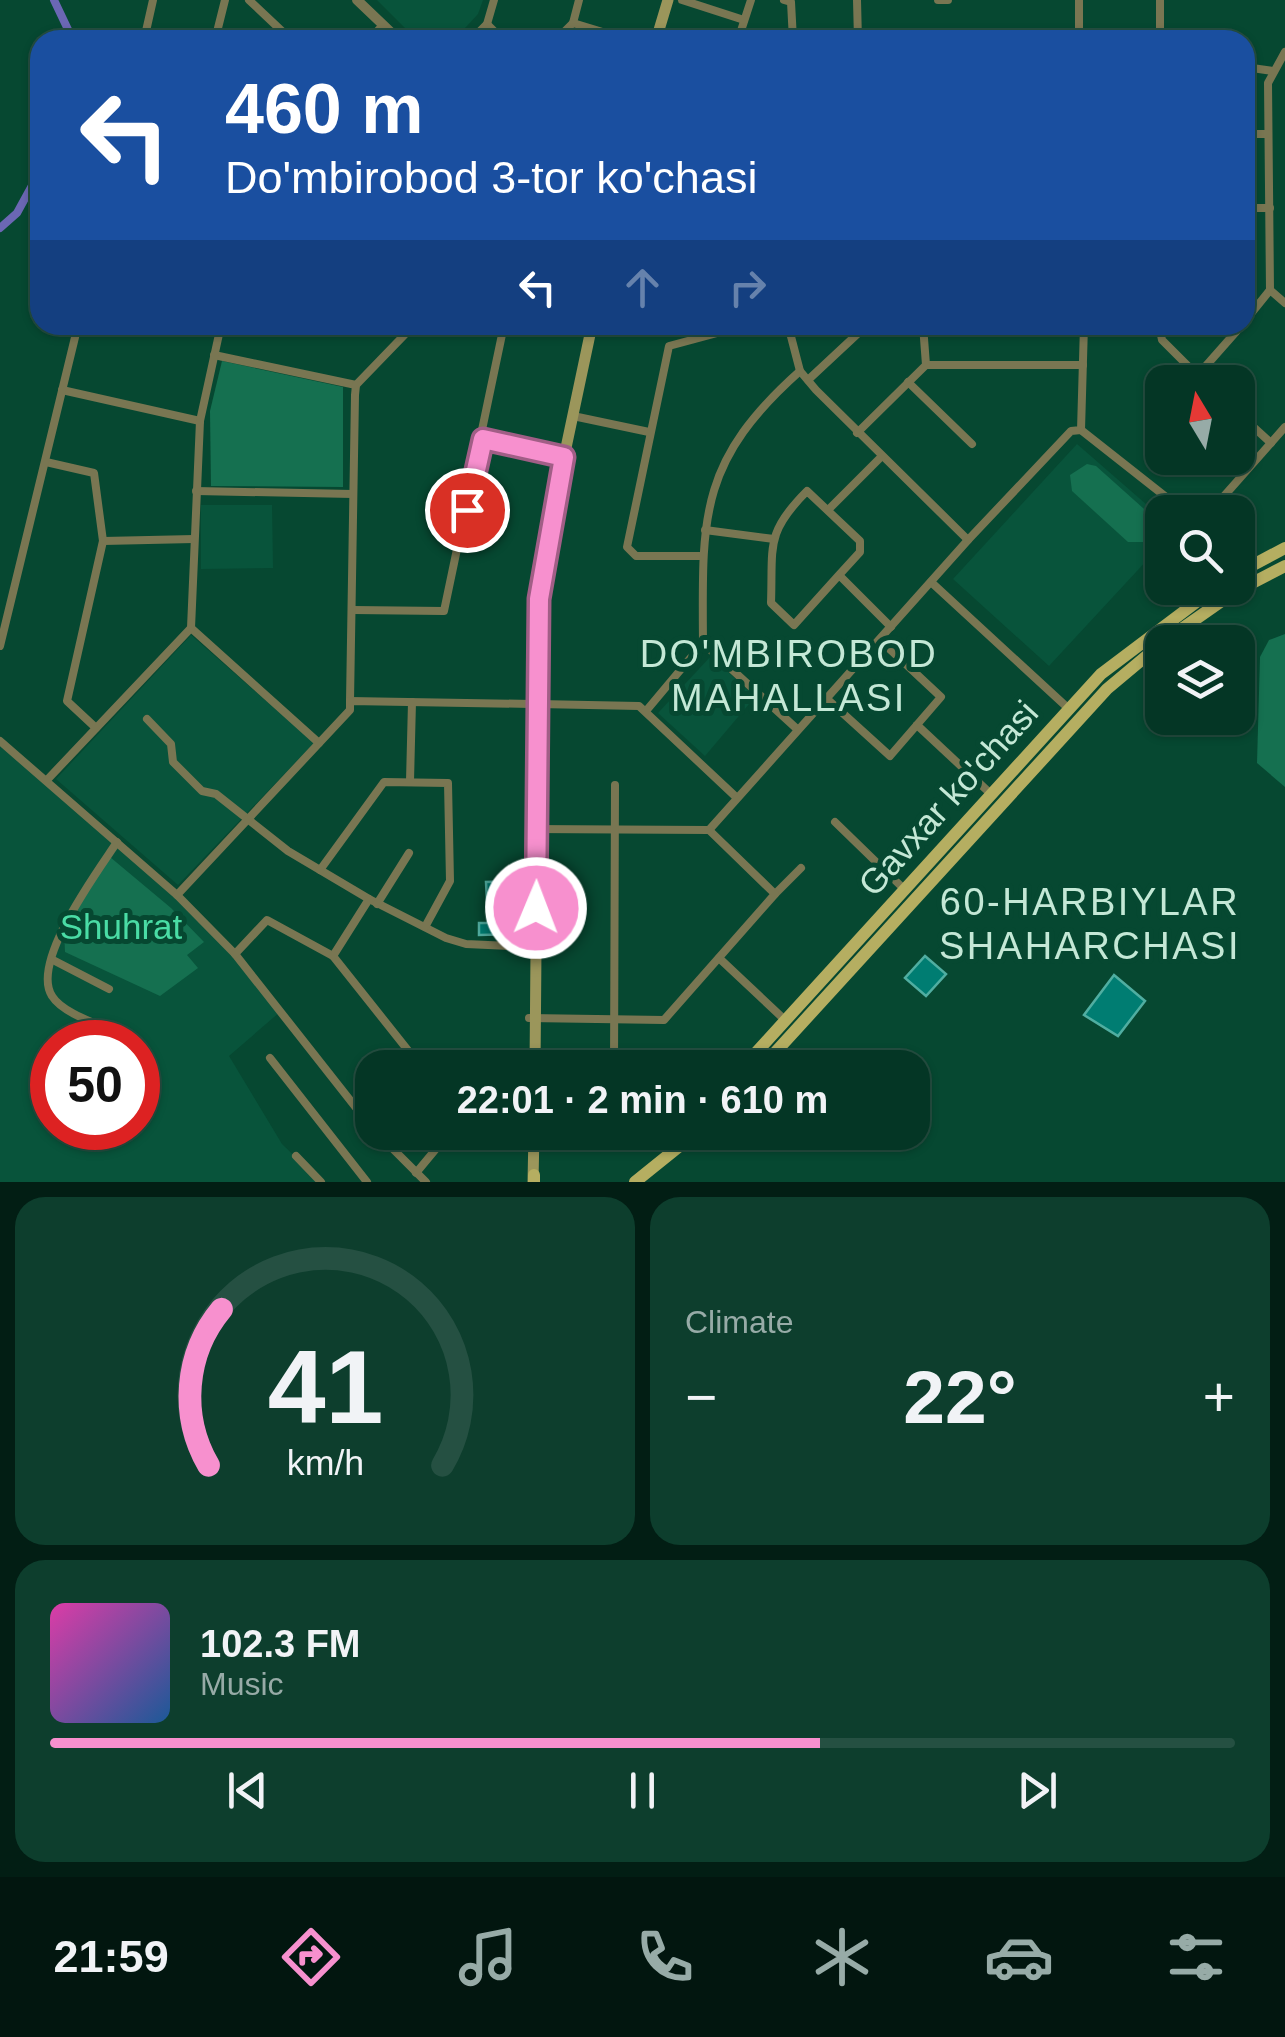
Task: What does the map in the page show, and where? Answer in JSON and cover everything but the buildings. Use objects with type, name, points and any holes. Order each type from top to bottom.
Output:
[{"type":"main road","points":[[657,30],[665,0]]},
{"type":"main road","points":[[532,1050],[535,704],[541,581],[587,335]]},
{"type":"main road","points":[[1255,563],[1285,548]]},
{"type":"main road","name":"Gavxar ko'chasi","points":[[1255,578],[1285,566]]},
{"type":"main road","name":"Gavxar ko'chasi","points":[[759,1050],[828,983],[1064,726],[1069,709],[1118,659],[1197,605]]},
{"type":"main road","name":"Gavxar ko'chasi","points":[[1181,625],[1202,605]]},
{"type":"main road","name":"Gavxar ko'chasi","points":[[775,1050],[904,890],[992,795],[1064,726],[1145,658]]},
{"type":"main road","points":[[531,1150],[532,1180]]},
{"type":"main road","points":[[622,1182],[657,1150]]},
{"type":"main road","points":[[635,1182],[675,1150]]},
{"type":"street","points":[[146,30],[153,0]]},
{"type":"street","points":[[218,30],[225,0]]},
{"type":"street","points":[[249,0],[281,30]]},
{"type":"street","points":[[357,0],[388,30]]},
{"type":"street","points":[[481,30],[487,24],[494,0]]},
{"type":"street","points":[[567,30],[573,24],[579,0]]},
{"type":"street","points":[[682,0],[744,20]]},
{"type":"street","points":[[741,30],[751,0]]},
{"type":"street","points":[[784,0],[791,2],[792,30]]},
{"type":"street","points":[[857,0],[858,30]]},
{"type":"street","points":[[938,0],[948,0]]},
{"type":"street","points":[[1079,0],[1080,30]]},
{"type":"street","points":[[1160,0],[1160,30]]},
{"type":"street","points":[[487,24],[493,30]]},
{"type":"street","points":[[573,24],[594,30]]},
{"type":"street","points":[[378,30],[383,25]]},
{"type":"street","points":[[1255,308],[1270,290],[1268,83],[1285,52]]},
{"type":"street","points":[[1255,69],[1273,72]]},
{"type":"street","points":[[1255,134],[1268,134]]},
{"type":"street","points":[[1255,208],[1270,208]]},
{"type":"street","points":[[1272,252],[1285,252]]},
{"type":"street","points":[[1270,290],[1285,303]]},
{"type":"street","points":[[0,646],[76,335]]},
{"type":"street","points":[[47,780],[190,628],[200,421],[219,335]]},
{"type":"street","points":[[177,895],[350,710],[356,385],[404,335]]},
{"type":"street","points":[[352,610],[444,611],[502,335]]},
{"type":"street","points":[[702,556],[636,556],[628,550],[670,346],[710,335]]},
{"type":"street","points":[[791,335],[800,371],[857,433],[968,540]]},
{"type":"street","points":[[808,380],[856,335]]},
{"type":"street","points":[[924,335],[926,365]]},
{"type":"street","points":[[1081,430],[1084,335]]},
{"type":"street","points":[[1161,335],[1186,365]]},
{"type":"street","points":[[1211,365],[1234,335]]},
{"type":"street","points":[[214,354],[356,385]]},
{"type":"street","points":[[857,433],[926,365],[1084,365]]},
{"type":"street","points":[[646,711],[703,644],[705,530],[726,457],[773,395],[800,371]]},
{"type":"street","points":[[908,382],[972,444]]},
{"type":"street","points":[[62,390],[200,421]]},
{"type":"street","points":[[571,416],[650,432]]},
{"type":"street","points":[[1225,495],[1285,426]]},
{"type":"street","points":[[1255,429],[1270,443]]},
{"type":"street","points":[[709,830],[968,540],[1071,431],[1081,430],[1163,495]]},
{"type":"street","points":[[483,439],[562,456]]},
{"type":"street","points":[[828,510],[881,457]]},
{"type":"street","points":[[46,462],[94,473],[103,541],[67,701],[96,728]]},
{"type":"street","points":[[196,491],[353,494]]},
{"type":"street","points":[[808,491],[828,510],[861,544],[860,552],[794,625],[771,603],[774,539],[780,518],[808,491]]},
{"type":"street","points":[[705,530],[774,539]]},
{"type":"street","points":[[103,541],[194,538]]},
{"type":"street","points":[[839,575],[891,627]]},
{"type":"street","points":[[930,582],[1069,709]]},
{"type":"street","points":[[190,628],[319,743]]},
{"type":"street","points":[[826,698],[890,756],[918,726],[941,697],[880,640]]},
{"type":"street","points":[[703,644],[797,729]]},
{"type":"street","points":[[350,701],[640,706],[736,798]]},
{"type":"street","points":[[410,781],[412,702]]},
{"type":"street","points":[[147,720],[171,744],[173,762],[202,792],[216,794],[320,870],[373,901],[462,943],[532,947]]},
{"type":"street","points":[[918,726],[992,795]]},
{"type":"street","points":[[0,741],[177,895],[234,954],[355,1106]]},
{"type":"street","points":[[320,870],[384,782],[448,783],[450,881],[425,927]]},
{"type":"street","points":[[614,1050],[616,785]]},
{"type":"street","points":[[835,822],[904,890]]},
{"type":"street","points":[[534,829],[709,830],[776,894]]},
{"type":"street","points":[[92,1020],[60,1004],[51,995],[48,984],[58,934],[117,842]]},
{"type":"street","points":[[334,956],[408,853]]},
{"type":"street","points":[[532,1018],[664,1020],[801,868]]},
{"type":"street","points":[[234,954],[266,920],[334,956],[408,1050]]},
{"type":"street","points":[[719,958],[786,1021]]},
{"type":"street","points":[[53,960],[109,989]]},
{"type":"street","points":[[270,1058],[367,1182]]},
{"type":"street","points":[[394,1150],[426,1182]]},
{"type":"street","points":[[416,1173],[435,1150]]},
{"type":"street","points":[[296,1156],[321,1182]]},
{"type":"shaded area","points":[[377,0],[483,0],[478,14],[463,30],[407,30]]},
{"type":"shaded area","points":[[1077,444],[1145,503],[1145,562],[1049,666],[953,579]]},
{"type":"shaded area","points":[[201,505],[272,505],[273,568],[201,569]]},
{"type":"shaded area","points":[[191,635],[314,743],[178,885],[56,779]]},
{"type":"shaded area","points":[[711,656],[755,697],[705,756],[658,713]]},
{"type":"shaded area","points":[[0,741],[177,895],[281,1011],[229,1056],[282,1144],[321,1182],[0,1182]]},
{"type":"green space","points":[[222,361],[343,387],[343,487],[211,486],[210,411]]},
{"type":"green space","points":[[1087,464],[1096,466],[1145,510],[1145,542],[1128,542],[1072,491],[1070,475]]},
{"type":"green space","points":[[1285,634],[1285,787],[1257,763],[1260,657],[1269,640]]},
{"type":"green space","name":"Shuhrat","points":[[110,857],[171,908],[204,942],[187,955],[198,968],[160,996],[65,952],[64,929]]},
{"type":"waterway","points":[[54,0],[68,30]]},
{"type":"waterway","points":[[0,228],[17,213],[30,189]]},
{"type":"district","name":"DO'MBIROBOD MAHALLASI","points":[[789,676]]},
{"type":"district","name":"60-HARBIYLAR SHAHARCHASI","points":[[1090,924]]},
{"type":"route","points":[[467,510],[483,439],[564,457],[539,599],[536,908]]}]
